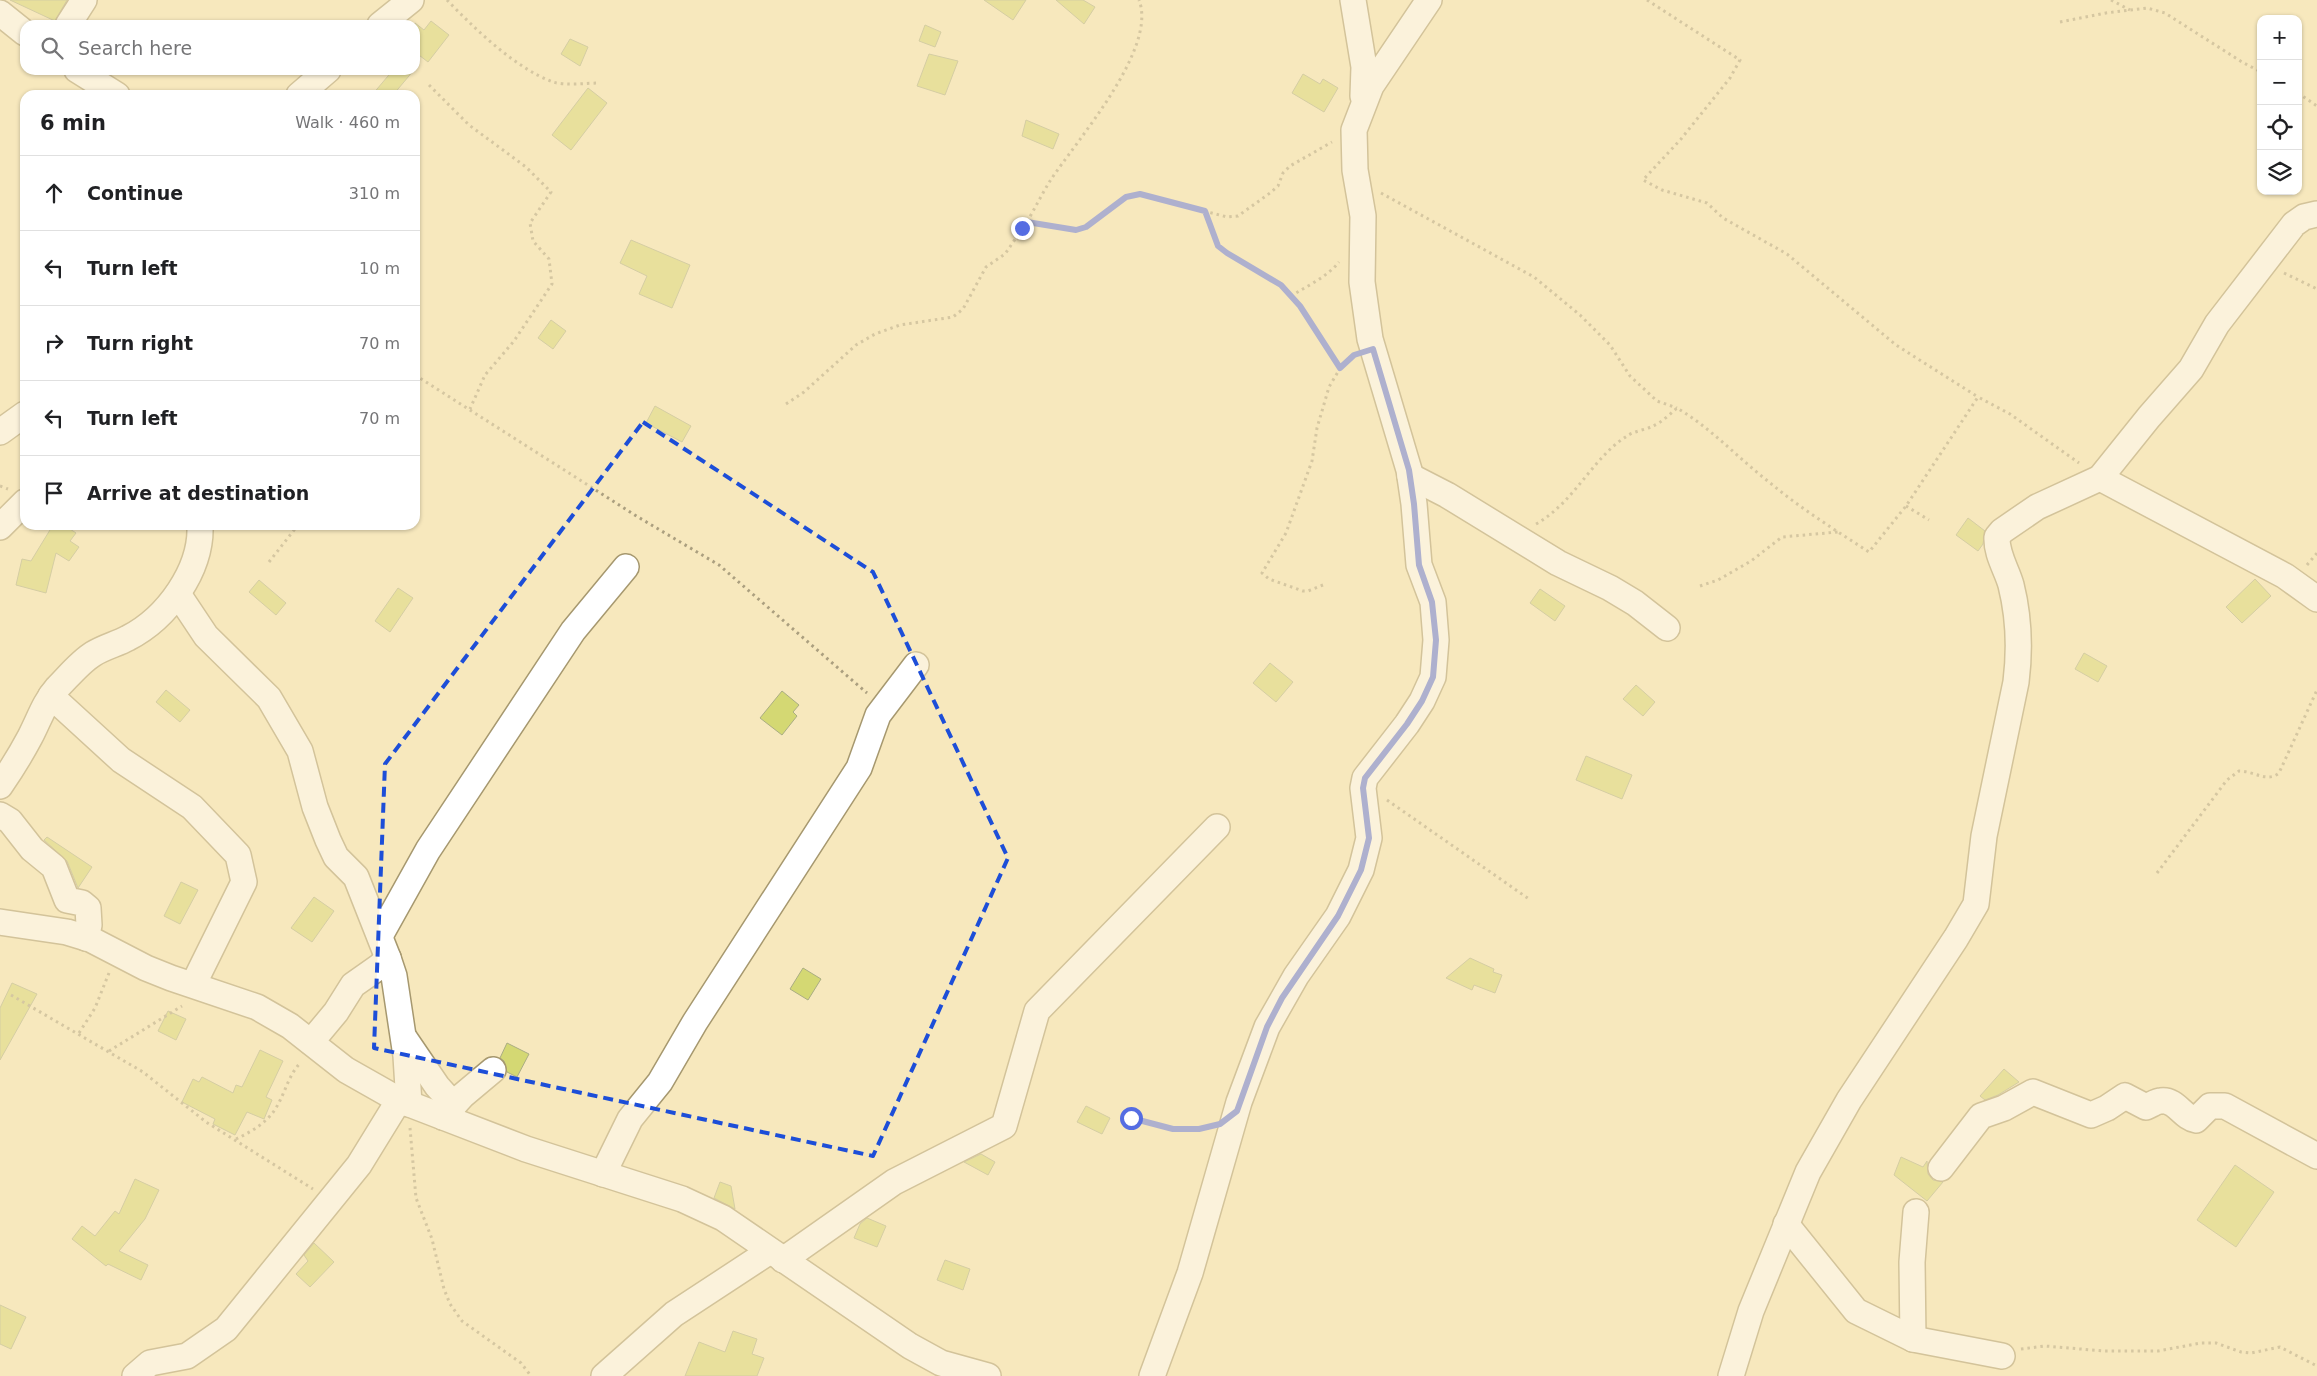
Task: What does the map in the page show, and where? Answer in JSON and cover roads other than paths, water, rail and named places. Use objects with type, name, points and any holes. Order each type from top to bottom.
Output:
[{"type":"street","points":[[71,20],[84,0]]},
{"type":"street","points":[[386,20],[411,0]]},
{"type":"street","points":[[1152,1376],[1190,1274],[1237,1111],[1255,1058],[1278,1005],[1338,916],[1361,870],[1369,838],[1364,783],[1368,772],[1407,724],[1422,701],[1433,677],[1436,640],[1432,602],[1419,565],[1410,476],[1373,349],[1362,282],[1364,216],[1355,170],[1364,67],[1352,0]]},
{"type":"street","points":[[1359,116],[1371,86],[1429,0]]},
{"type":"street","points":[[0,13],[20,29]]},
{"type":"street","points":[[85,75],[109,90]]},
{"type":"street","points":[[305,90],[322,75]]},
{"type":"street","points":[[1731,1376],[1751,1311],[1808,1172],[1848,1100],[1956,938],[1976,904],[1984,836],[2016,682],[2019,659],[2019,641],[2011,586],[2002,560],[1997,537],[2002,531],[2037,507],[2100,478],[2191,369],[2218,324],[2294,224],[2304,217],[2317,214]]},
{"type":"street","points":[[0,432],[20,418]]},
{"type":"street","points":[[1410,476],[1447,495],[1558,563],[1610,588],[1635,603],[1667,628]]},
{"type":"street","points":[[2100,478],[2285,576],[2317,600]]},
{"type":"street","points":[[0,527],[20,507]]},
{"type":"street","points":[[2,779],[51,696],[93,654],[128,638],[145,627],[178,594],[192,566],[201,538],[200,530]]},
{"type":"street","points":[[312,1043],[336,1012],[353,985],[384,947],[428,850],[573,631],[626,567]]},
{"type":"street","points":[[135,1376],[150,1363],[187,1356],[226,1329],[359,1166],[404,1102],[406,1056],[394,976],[356,877],[336,857],[315,807],[300,751],[270,698],[206,636],[178,594]]},
{"type":"street","points":[[603,1174],[630,1119],[660,1082],[695,1022],[858,768],[878,715],[916,665]]},
{"type":"street","points":[[51,696],[121,760],[192,807],[238,855],[244,882],[199,985]]},
{"type":"street","points":[[0,815],[10,821],[32,849],[54,867],[67,900],[82,904],[88,908],[89,925],[86,938]]},
{"type":"street","points":[[604,1376],[674,1314],[777,1255],[894,1182],[1004,1126],[1037,1011],[1217,827]]},
{"type":"street","points":[[0,922],[67,932],[86,938],[146,968],[199,985],[257,1007],[290,1026],[346,1070],[404,1102],[449,1111],[526,1149],[682,1199],[723,1218],[910,1346],[941,1363],[988,1376]]},
{"type":"street","points":[[403,1035],[437,1086],[449,1111]]},
{"type":"street","points":[[449,1111],[493,1070]]},
{"type":"street","points":[[1941,1168],[1981,1116],[2004,1108],[2033,1092],[2091,1115],[2107,1108],[2123,1096],[2146,1107],[2160,1101],[2166,1101],[2173,1104],[2189,1118],[2196,1120],[2210,1106],[2225,1106],[2317,1156]]},
{"type":"street","points":[[1913,1339],[1912,1262],[1916,1212]]},
{"type":"street","points":[[1786,1224],[1856,1311],[1913,1339],[2002,1356]]}]
